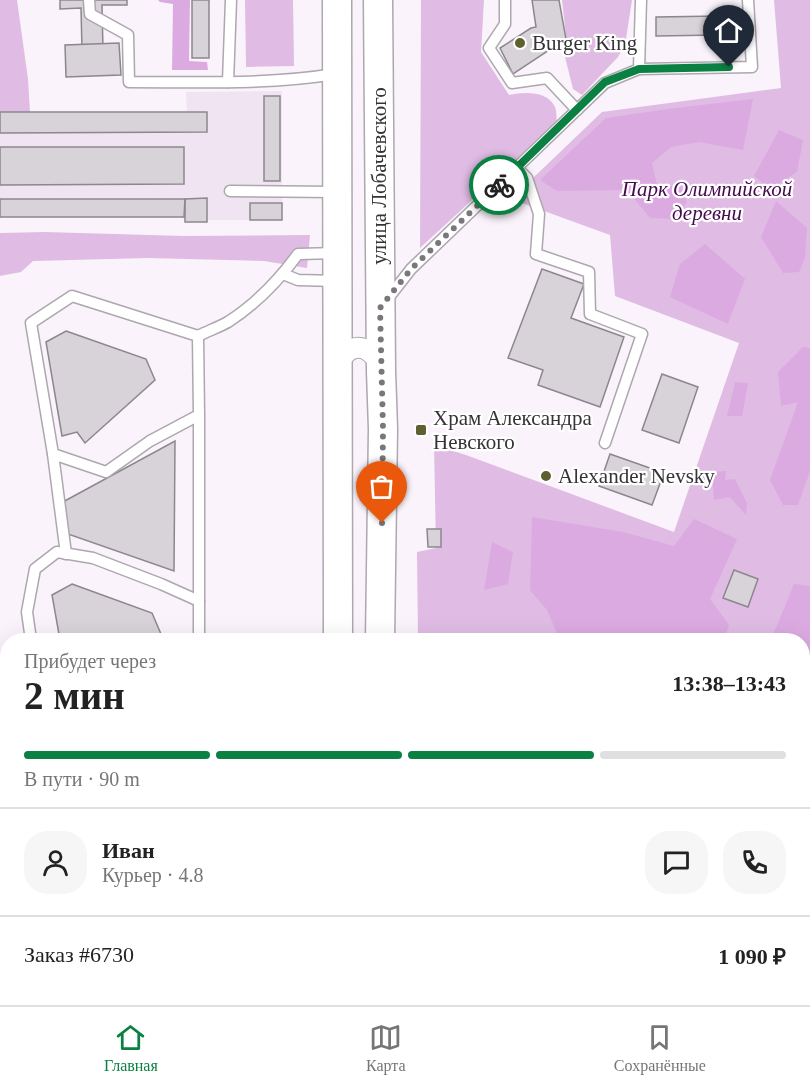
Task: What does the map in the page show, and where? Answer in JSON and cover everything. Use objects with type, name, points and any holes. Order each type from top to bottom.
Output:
[{"type":"main road","name":"улица Лобачевского","points":[[337,0],[338,633]]},
{"type":"main road","name":"улица Лобачевского","points":[[378,0],[383,429],[380,633]]},
{"type":"street","points":[[337,373],[340,360],[345,352],[353,348],[370,352],[377,359],[381,371]]},
{"type":"lane","points":[[89,0],[90,14],[128,35],[129,82],[228,82],[303,79],[338,74]]},
{"type":"lane","points":[[228,82],[231,0]]},
{"type":"lane","points":[[505,0],[505,24],[489,48],[512,83],[547,78],[577,110]]},
{"type":"lane","points":[[639,69],[641,0]]},
{"type":"lane","points":[[380,308],[411,269],[605,82],[639,69],[752,66],[748,0]]},
{"type":"lane","points":[[517,168],[527,178],[539,214],[536,254],[590,272],[590,315],[642,334],[605,443]]},
{"type":"lane","points":[[230,192],[338,192]]},
{"type":"lane","points":[[66,554],[53,454],[31,323],[72,296],[198,336],[227,322],[255,302],[283,274],[298,254],[337,253]]},
{"type":"lane","points":[[283,274],[298,280],[338,281]]},
{"type":"lane","points":[[198,336],[199,633]]},
{"type":"lane","points":[[53,454],[106,472],[150,441],[199,415]]},
{"type":"lane","points":[[30,633],[27,612],[35,569],[57,552],[93,558],[199,601]]},
{"type":"shaded area","points":[[158,0],[190,0],[189,61],[207,62],[208,70],[172,70],[173,4]]},
{"type":"shaded area","points":[[282,91],[282,220],[185,222],[184,217],[0,217],[0,112],[187,112],[186,92]]},
{"type":"shaded area","points":[[753,99],[743,150],[699,142],[671,147],[652,163],[657,185],[681,187],[687,202],[676,219],[650,218],[627,190],[557,191],[540,180],[606,118]]},
{"type":"shaded area","points":[[779,130],[803,140],[797,172],[770,189],[754,176]]},
{"type":"shaded area","points":[[776,201],[807,228],[805,258],[799,272],[783,273],[761,237]]},
{"type":"shaded area","points":[[705,244],[745,279],[728,324],[670,297],[680,264]]},
{"type":"shaded area","points":[[803,347],[810,348],[810,471],[798,505],[783,505],[770,480],[798,402],[781,406],[778,372]]},
{"type":"shaded area","points":[[735,382],[748,383],[742,416],[727,416]]},
{"type":"shaded area","points":[[726,471],[725,480],[735,479],[747,503],[746,515],[730,497],[714,500],[712,472]]},
{"type":"shaded area","points":[[532,517],[623,532],[674,546],[694,519],[737,539],[710,599],[729,625],[726,633],[557,633],[547,610],[530,590]]},
{"type":"shaded area","points":[[492,542],[513,552],[508,584],[484,590]]},
{"type":"shaded area","points":[[794,584],[810,586],[810,633],[774,633]]},
{"type":"green space","points":[[0,0],[17,0],[28,79],[30,112],[0,112]]},
{"type":"green space","points":[[245,0],[293,0],[294,66],[246,67]]},
{"type":"green space","points":[[421,0],[484,0],[481,52],[509,95],[528,93],[547,98],[555,107],[557,122],[420,248]]},
{"type":"green space","points":[[562,0],[632,0],[625,45],[618,57],[582,95],[573,89],[564,53],[567,45]]},
{"type":"green space","name":"Парк Олимпийской деревни","points":[[774,0],[810,0],[810,633],[418,633],[417,552],[436,548],[434,445],[674,532],[739,343],[615,296],[610,235],[511,199],[602,112],[781,88]]},
{"type":"green space","points":[[0,233],[184,236],[310,235],[307,268],[264,261],[148,258],[33,261],[21,272],[0,276]]},
{"type":"building","points":[[60,0],[127,0],[127,5],[102,5],[103,50],[82,51],[81,8],[60,9]]},
{"type":"building","points":[[192,0],[209,0],[209,58],[192,58]]},
{"type":"building","points":[[532,0],[559,0],[566,39],[513,74],[500,48],[536,27]]},
{"type":"building","points":[[719,16],[719,35],[656,36],[656,17]]},
{"type":"building","points":[[119,43],[121,75],[66,77],[65,45]]},
{"type":"building","points":[[264,96],[280,96],[280,181],[264,181]]},
{"type":"building","points":[[0,112],[207,112],[207,132],[0,133]]},
{"type":"building","points":[[0,147],[184,147],[184,184],[0,185]]},
{"type":"building","points":[[207,198],[207,222],[185,222],[185,199]]},
{"type":"building","points":[[0,199],[185,199],[184,217],[0,217]]},
{"type":"building","points":[[250,203],[282,203],[282,220],[250,220]]},
{"type":"building","points":[[542,269],[584,284],[571,318],[624,337],[600,407],[538,385],[543,370],[508,358]]},
{"type":"building","points":[[66,331],[146,359],[155,380],[85,443],[77,432],[62,436],[46,342]]},
{"type":"building","points":[[662,374],[698,387],[679,443],[642,430]]},
{"type":"building","points":[[175,441],[174,571],[65,533],[61,503]]},
{"type":"building","points":[[610,454],[664,473],[652,505],[599,486]]},
{"type":"building","points":[[427,529],[441,529],[441,547],[428,547]]},
{"type":"building","points":[[734,570],[758,579],[748,607],[723,598]]},
{"type":"building","points":[[72,584],[152,613],[161,633],[59,633],[52,595]]},
{"type":"way so far","points":[[382,523],[383,429],[380,308],[411,269],[499,185]]},
{"type":"place","name":"Burger King","points":[[520,43]]},
{"type":"place","name":"Храм Александра Невского","points":[[421,430]]},
{"type":"place","name":"Alexander Nevsky","points":[[546,476]]},
{"type":"route","points":[[499,185],[605,82],[639,69],[729,67]]}]
